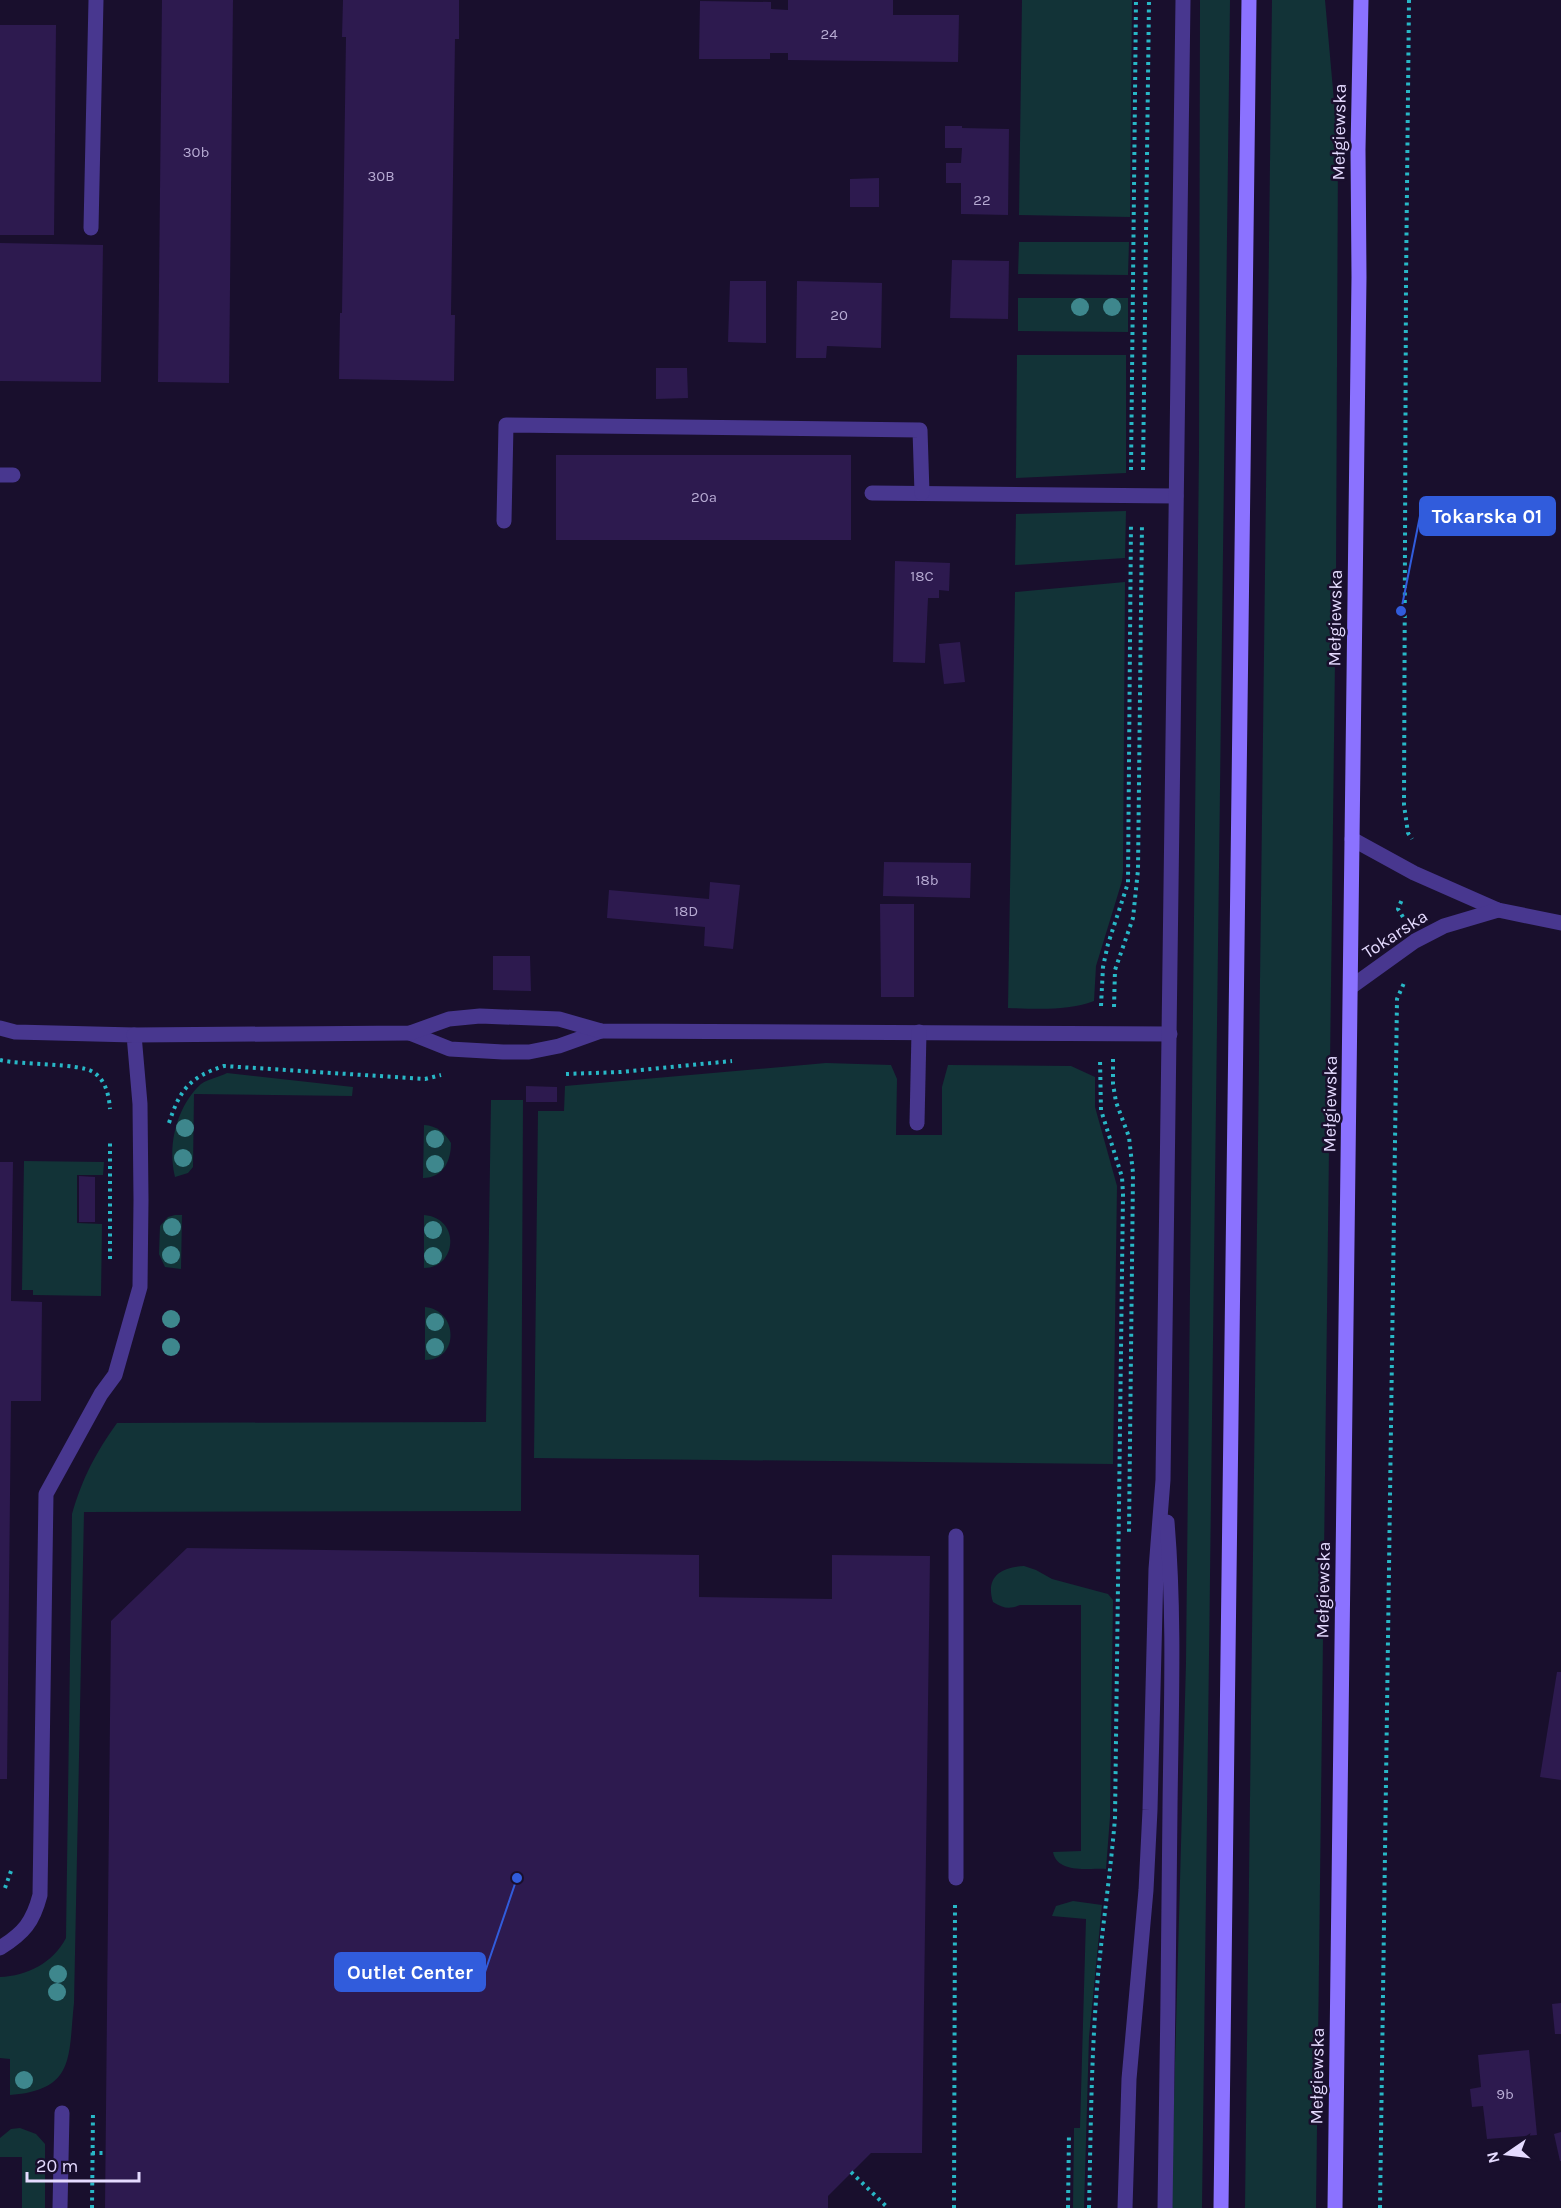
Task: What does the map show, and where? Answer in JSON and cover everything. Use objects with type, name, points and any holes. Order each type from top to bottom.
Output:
[{"type":"main road","points":[[1221,2208],[1249,0]]},
{"type":"main road","name":"Mełgiewska","points":[[1335,2208],[1361,0]]},
{"type":"street","points":[[91,228],[96,0]]},
{"type":"street","points":[[1125,2208],[1129,2079],[1149,1833],[1156,1569],[1163,1480],[1183,0]]},
{"type":"street","points":[[504,521],[506,425],[920,430],[922,494]]},
{"type":"street","points":[[872,493],[1176,496]]},
{"type":"street","name":"Tokarska","points":[[1352,839],[1414,873],[1498,910],[1561,923]]},
{"type":"street","name":"Tokarska","points":[[1351,987],[1415,941],[1444,926],[1498,910]]},
{"type":"street","points":[[0,1028],[15,1032],[134,1035],[410,1033],[449,1019],[480,1016],[559,1019],[601,1031],[1170,1034]]},
{"type":"street","points":[[410,1033],[450,1049],[529,1052],[559,1046],[601,1031]]},
{"type":"street","points":[[917,1123],[919,1032]]},
{"type":"street","points":[[0,1948],[14,1939],[27,1926],[36,1910],[40,1894],[46,1494],[101,1394],[114,1375],[140,1287],[140,1104],[134,1035]]},
{"type":"street","points":[[1163,1480],[1170,1566],[1172,1641],[1165,2208]]},
{"type":"street","points":[[956,1536],[956,1878]]},
{"type":"street","points":[[60,2208],[62,2113]]},
{"type":"path","points":[[1089,2208],[1091,2076],[1099,1965],[1115,1818],[1123,1194],[1122,1178],[1101,1110],[1099,1070],[1107,1033],[1115,970],[1133,918],[1138,870],[1149,0]]},
{"type":"path","points":[[1409,0],[1404,805],[1408,833],[1422,853],[1398,909],[1415,941]]},
{"type":"path","points":[[1380,2208],[1397,999],[1406,978]]},
{"type":"path","points":[[1107,1033],[1116,1102],[1129,1137],[1133,1173],[1129,1536]]},
{"type":"path","points":[[0,1060],[33,1065],[74,1067],[92,1071],[101,1079],[108,1094],[110,1119]]},
{"type":"path","points":[[558,1074],[621,1072],[743,1060]]},
{"type":"path","points":[[1095,1065],[1099,1070]]},
{"type":"path","points":[[166,1131],[173,1110],[185,1087],[205,1073],[224,1066],[425,1079],[445,1074]]},
{"type":"path","points":[[110,1139],[110,1167]]},
{"type":"path","points":[[954,2208],[956,1878]]},
{"type":"path","points":[[92,2208],[93,2112]]},
{"type":"path","points":[[1068,2208],[1069,2133]]},
{"type":"path","points":[[92,2153],[105,2153]]},
{"type":"path","points":[[851,2172],[888,2208]]},
{"type":"green space","points":[[1022,0],[1132,0],[1130,217],[1019,215]]},
{"type":"green space","points":[[1200,0],[1230,0],[1202,2208],[1171,2208],[1186,1663],[1199,451]]},
{"type":"green space","points":[[1272,0],[1325,0],[1338,146],[1336,577],[1316,2208],[1245,2208]]},
{"type":"green space","points":[[1019,242],[1129,242],[1128,275],[1018,274]]},
{"type":"green space","points":[[1018,298],[1128,298],[1128,332],[1018,331]]},
{"type":"green space","points":[[1017,355],[1126,355],[1126,473],[1016,478]]},
{"type":"green space","points":[[1126,511],[1125,558],[1015,565],[1016,514]]},
{"type":"green space","points":[[1125,582],[1123,871],[1096,966],[1094,1001],[1063,1008],[1008,1008],[1015,592]]},
{"type":"green space","points":[[826,1063],[891,1065],[897,1079],[896,1135],[942,1135],[942,1087],[948,1065],[1071,1066],[1095,1077],[1095,1107],[1117,1186],[1113,1464],[534,1458],[538,1111],[564,1111],[565,1086]]},
{"type":"green space","points":[[227,1073],[353,1087],[352,1096],[194,1094],[193,1167],[188,1173],[175,1177],[173,1139],[186,1103],[201,1084]]},
{"type":"green space","points":[[491,1100],[523,1100],[521,1511],[84,1512],[74,2003],[69,2055],[58,2078],[47,2086],[31,2092],[10,2095],[10,2059],[0,2058],[0,1977],[29,1971],[47,1961],[61,1947],[66,1938],[72,1514],[90,1466],[117,1423],[486,1422]]},
{"type":"green space","points":[[424,1125],[440,1130],[451,1143],[447,1162],[441,1172],[423,1178]]},
{"type":"green space","points":[[24,1161],[104,1162],[103,1175],[77,1175],[77,1223],[102,1224],[101,1296],[33,1295],[33,1290],[22,1290]]},
{"type":"green space","points":[[182,1215],[181,1269],[165,1267],[159,1254],[160,1226],[168,1217]]},
{"type":"green space","points":[[424,1215],[436,1218],[444,1225],[449,1233],[450,1243],[443,1260],[435,1266],[424,1268]]},
{"type":"green space","points":[[425,1307],[436,1310],[444,1317],[449,1325],[450,1335],[449,1344],[444,1352],[436,1358],[425,1360]]},
{"type":"green space","points":[[1024,1566],[1052,1579],[1108,1594],[1113,1600],[1110,1817],[1106,1869],[1067,1867],[1056,1859],[1053,1852],[1081,1851],[1081,1605],[1020,1605],[1009,1608],[993,1602],[991,1586],[997,1575],[1008,1569]]},
{"type":"green space","points":[[1073,1901],[1102,1905],[1089,2037],[1084,2208],[1073,2208],[1074,2128],[1080,2128],[1086,1919],[1052,1916],[1056,1906]]},
{"type":"green space","points":[[20,2128],[36,2134],[45,2144],[45,2208],[22,2208],[22,2157],[0,2157],[0,2138],[11,2129]]},
{"type":"building","points":[[162,0],[233,0],[229,383],[158,382]]},
{"type":"building","points":[[343,0],[459,0],[459,39],[455,39],[451,315],[455,315],[454,381],[339,379],[346,37],[342,37]]},
{"type":"building","points":[[788,0],[893,0],[893,15],[959,15],[958,62],[788,60],[788,53],[770,53],[770,59],[699,59],[700,1],[771,2],[771,9],[788,10]]},
{"type":"building","points":[[0,25],[56,25],[54,235],[0,235]]},
{"type":"building","points":[[945,126],[1009,129],[1008,215],[961,214],[961,183],[946,183],[946,163],[961,163],[962,148],[945,148]]},
{"type":"building","points":[[879,178],[879,207],[850,207],[850,179]]},
{"type":"building","points":[[0,243],[103,245],[101,382],[0,381]]},
{"type":"building","points":[[952,260],[1009,261],[1008,319],[950,318]]},
{"type":"building","points":[[730,281],[766,281],[766,343],[728,342]]},
{"type":"building","points":[[797,281],[882,283],[881,348],[827,346],[826,358],[796,358]]},
{"type":"building","points":[[656,368],[687,368],[688,398],[656,399]]},
{"type":"building","points":[[556,455],[851,455],[851,540],[556,540]]},
{"type":"building","points":[[895,561],[950,563],[949,591],[939,590],[939,598],[928,598],[925,663],[893,662]]},
{"type":"building","points":[[960,642],[965,682],[944,684],[939,644]]},
{"type":"building","points":[[884,862],[971,863],[970,898],[883,896]]},
{"type":"building","points":[[710,882],[740,885],[733,949],[704,946],[705,927],[607,918],[609,890],[709,899]]},
{"type":"building","points":[[880,904],[914,904],[914,997],[881,997]]},
{"type":"building","points":[[493,956],[530,956],[531,991],[493,990]]},
{"type":"building","points":[[526,1086],[557,1087],[557,1102],[526,1102]]},
{"type":"building","points":[[0,1162],[13,1162],[11,1301],[42,1302],[41,1401],[11,1401],[7,1779],[0,1779]]},
{"type":"building","points":[[79,1176],[95,1177],[95,1222],[79,1222]]},
{"type":"building","points":[[187,1548],[699,1555],[699,1597],[832,1599],[832,1555],[930,1556],[922,2153],[871,2153],[828,2196],[828,2208],[105,2208],[111,1621]]},
{"type":"building","points":[[1557,1672],[1561,1672],[1561,1780],[1540,1777]]},
{"type":"building","points":[[1561,2003],[1561,2034],[1555,2034],[1552,2004]]},
{"type":"building","points":[[1529,2050],[1537,2135],[1487,2139],[1483,2106],[1472,2107],[1470,2089],[1481,2087],[1478,2055]]},
{"type":"building","points":[[1561,2132],[1561,2161],[1560,2161],[1554,2134]]},
{"type":"place","name":"Tokarska 01","points":[[1401,611]]},
{"type":"place","name":"Outlet Center","points":[[517,1878]]}]
